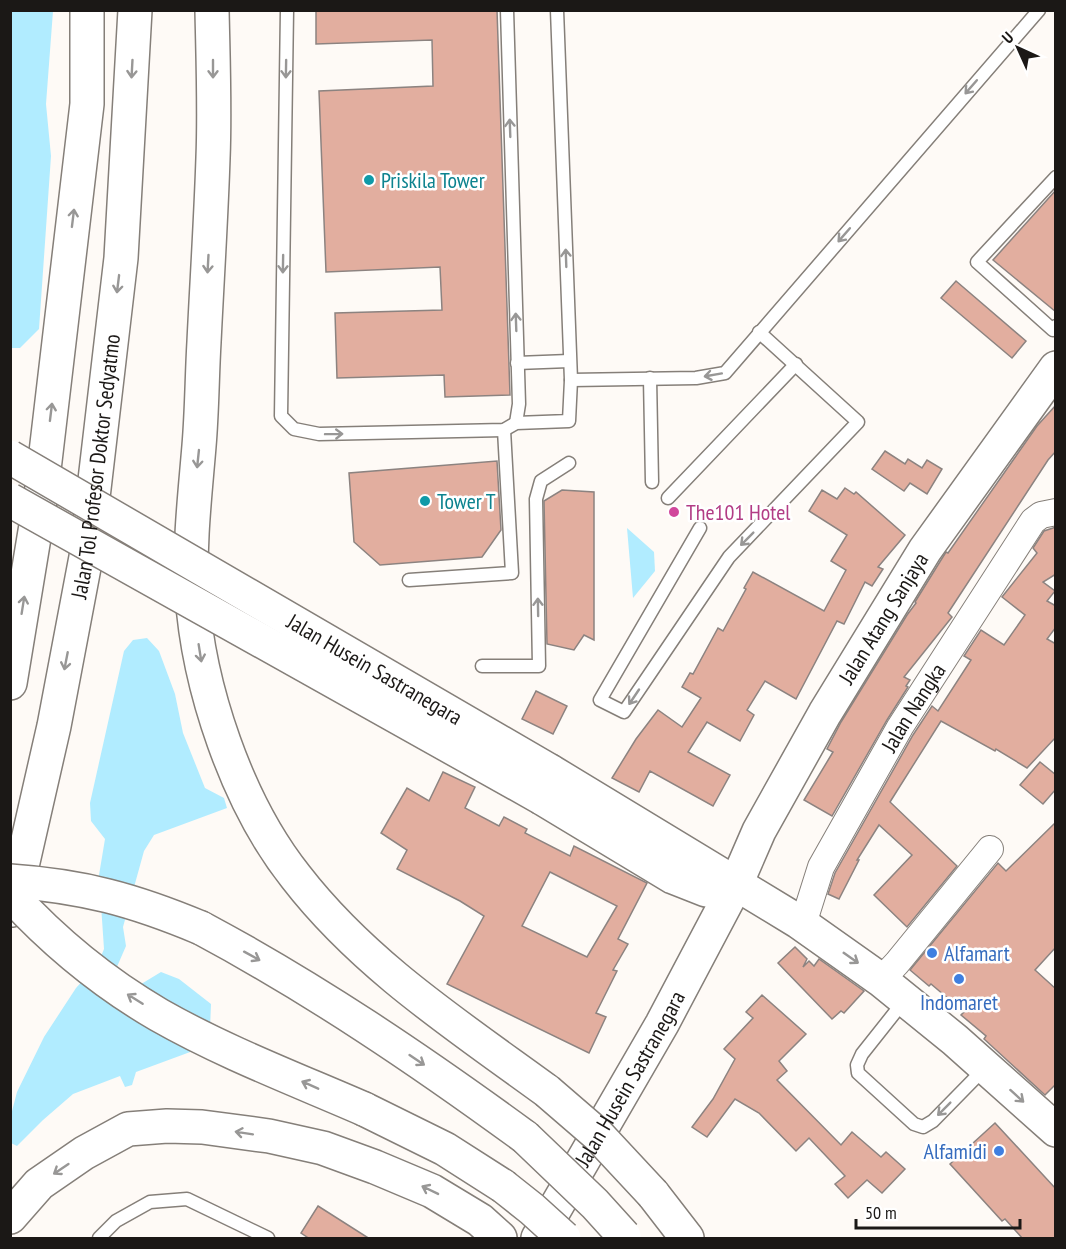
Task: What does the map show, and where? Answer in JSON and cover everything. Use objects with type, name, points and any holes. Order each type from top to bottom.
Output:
[{"type":"main road","points":[[10,683],[41,495],[87,104],[87,10]]},
{"type":"main road","name":"Jalan Tol Profesor Doktor Sedyatmo","points":[[10,918],[54,726],[86,556],[121,258],[135,10]]},
{"type":"main road","points":[[212,10],[213,155],[199,445],[192,517],[192,593],[201,659],[219,730],[254,813],[268,837],[293,874],[339,928],[403,984],[547,1091],[598,1135],[653,1194],[687,1239]]},
{"type":"main road","name":"Jalan Atang Sanjaya","points":[[736,884],[759,831],[825,713],[925,550],[1056,368]]},
{"type":"main road","name":"Jalan Husein Sastranegara","points":[[10,457],[546,784],[673,877],[706,890],[736,884]]},
{"type":"main road","name":"Jalan Husein Sastranegara","points":[[10,501],[546,784],[688,854],[791,917],[893,989],[986,1068],[1052,1120]]},
{"type":"main road","points":[[688,854],[710,856],[724,853],[759,831]]},
{"type":"main road","points":[[759,831],[757,852],[759,870],[765,888],[791,917]]},
{"type":"main road","points":[[10,881],[94,891],[161,911],[201,928],[308,989],[439,1075],[525,1137],[595,1204],[625,1237]]},
{"type":"main road","name":"Jalan Husein Sastranegara","points":[[538,1239],[662,1024],[736,884]]},
{"type":"main road","points":[[10,894],[33,919],[94,972],[159,1015],[445,1149],[503,1186],[564,1239]]},
{"type":"main road","points":[[700,950],[724,929],[746,916],[764,911],[791,917]]},
{"type":"main road","points":[[10,1217],[39,1184],[84,1153],[128,1129],[166,1126],[232,1131],[323,1148],[432,1191],[490,1229]]},
{"type":"street","name":"Jalan Nangka","points":[[791,917],[900,727],[1033,521],[1041,515],[1056,512]]},
{"type":"street","points":[[893,989],[897,963],[990,849]]},
{"type":"lane","points":[[287,10],[281,416],[294,429],[319,434],[504,430],[516,423],[569,421],[571,380],[557,10]]},
{"type":"lane","points":[[507,10],[519,404],[516,423]]},
{"type":"lane","points":[[571,380],[696,378],[725,373],[1038,10]]},
{"type":"lane","points":[[1055,329],[977,262],[1056,177]]},
{"type":"lane","points":[[700,528],[600,700],[624,712],[729,557],[858,422],[759,332]]},
{"type":"lane","points":[[517,363],[569,361]]},
{"type":"lane","points":[[668,498],[796,364]]},
{"type":"lane","points":[[650,378],[652,482]]},
{"type":"lane","points":[[409,580],[512,573],[504,430]]},
{"type":"lane","points":[[482,666],[539,666],[536,499],[541,481],[570,463]]},
{"type":"lane","points":[[893,989],[857,1065],[858,1073],[914,1124],[923,1127],[933,1120],[986,1068]]},
{"type":"lane","points":[[99,1239],[116,1221],[150,1202],[187,1199],[268,1239]]},
{"type":"water","points":[[10,11],[53,11],[46,104],[51,156],[39,329],[20,348],[11,348]]},
{"type":"water","points":[[627,528],[654,552],[655,571],[633,598]]},
{"type":"water","points":[[147,638],[159,651],[175,694],[183,733],[205,788],[224,798],[227,808],[154,835],[144,851],[123,927],[126,946],[116,969],[133,989],[161,972],[179,979],[211,1004],[210,1029],[201,1048],[136,1072],[132,1085],[125,1087],[120,1076],[73,1094],[17,1146],[11,1143],[11,1115],[17,1092],[44,1037],[76,988],[98,964],[104,949],[99,875],[105,839],[91,821],[90,803],[124,651],[133,640]]},
{"type":"building","points":[[316,10],[497,10],[510,395],[445,397],[444,375],[337,378],[335,313],[442,310],[440,267],[326,272],[319,91],[433,86],[432,40],[316,44]]},
{"type":"building","points":[[1056,190],[1056,312],[993,260]]},
{"type":"building","points":[[956,281],[1026,341],[1012,358],[941,298]]},
{"type":"building","points":[[1056,405],[1056,451],[948,613],[952,617],[904,677],[910,680],[906,686],[908,687],[832,816],[804,800],[833,752],[827,749],[841,722],[946,552],[948,553],[1037,426]]},
{"type":"building","points":[[885,451],[905,464],[908,459],[922,468],[927,460],[942,469],[927,494],[910,483],[904,491],[872,469]]},
{"type":"building","name":"Tower T","points":[[497,461],[501,530],[482,557],[380,565],[354,542],[349,473]]},
{"type":"building","points":[[845,488],[854,494],[856,492],[905,535],[878,567],[883,569],[872,586],[865,582],[844,624],[837,621],[796,699],[765,681],[747,710],[754,715],[740,741],[707,722],[688,752],[730,775],[713,806],[650,771],[639,792],[612,778],[636,739],[658,710],[682,727],[701,698],[682,687],[690,673],[693,674],[718,628],[723,631],[753,572],[824,611],[846,570],[831,561],[847,535],[809,511],[822,490],[837,499]]},
{"type":"building","points":[[562,490],[594,492],[594,640],[584,635],[574,650],[547,644],[544,501]]},
{"type":"building","points":[[1056,527],[1056,574],[1043,582],[1055,591],[1047,601],[1056,606],[1056,627],[1047,639],[1056,644],[1056,737],[1027,768],[996,749],[995,751],[941,721],[890,802],[957,866],[907,927],[874,895],[912,855],[879,825],[857,860],[859,860],[839,899],[828,894],[835,873],[913,735],[932,706],[938,711],[971,660],[964,656],[981,630],[1004,645],[1025,615],[1002,597],[1037,553],[1033,548],[1044,531]]},
{"type":"building","points":[[536,691],[567,706],[553,734],[522,719]]},
{"type":"building","points":[[1040,762],[1056,775],[1056,789],[1043,804],[1020,785]]},
{"type":"building","points":[[443,772],[475,787],[465,808],[499,826],[504,817],[527,829],[525,833],[570,856],[574,846],[647,883],[618,939],[628,944],[613,970],[617,971],[596,1013],[606,1017],[589,1053],[447,984],[484,916],[397,869],[407,850],[381,833],[407,788],[429,801]],"holes":[[[550,872],[617,906],[587,957],[522,926]]]},
{"type":"building","points":[[1056,822],[1056,947],[1035,970],[1056,989],[1056,1084],[1045,1095],[984,1039],[986,1036],[961,1015],[964,1012],[931,984],[929,986],[910,970],[998,863],[1006,871]]},
{"type":"building","points":[[795,947],[807,959],[803,967],[809,961],[814,966],[819,959],[864,991],[844,1013],[841,1011],[832,1019],[778,963]]},
{"type":"building","points":[[762,995],[806,1034],[779,1061],[787,1071],[777,1080],[841,1145],[852,1132],[881,1157],[886,1152],[905,1169],[882,1193],[867,1180],[848,1198],[835,1184],[845,1176],[809,1138],[796,1151],[759,1113],[735,1099],[707,1137],[692,1127],[713,1099],[735,1059],[724,1049],[753,1018],[746,1012]]},
{"type":"building","points":[[995,1123],[1056,1189],[1056,1239],[1023,1239],[1005,1219],[1002,1221],[950,1164]]},
{"type":"building","points":[[318,1206],[370,1239],[310,1239],[301,1233]]},
{"type":"place","name":"Priskila Tower","points":[[369,180]]},
{"type":"place","name":"Tower T","points":[[425,501]]},
{"type":"place","name":"The101 Hotel","points":[[674,512]]},
{"type":"place","name":"Alfamart","points":[[932,953]]},
{"type":"place","name":"Indomaret","points":[[959,979]]},
{"type":"place","name":"Alfamidi","points":[[999,1151]]}]
